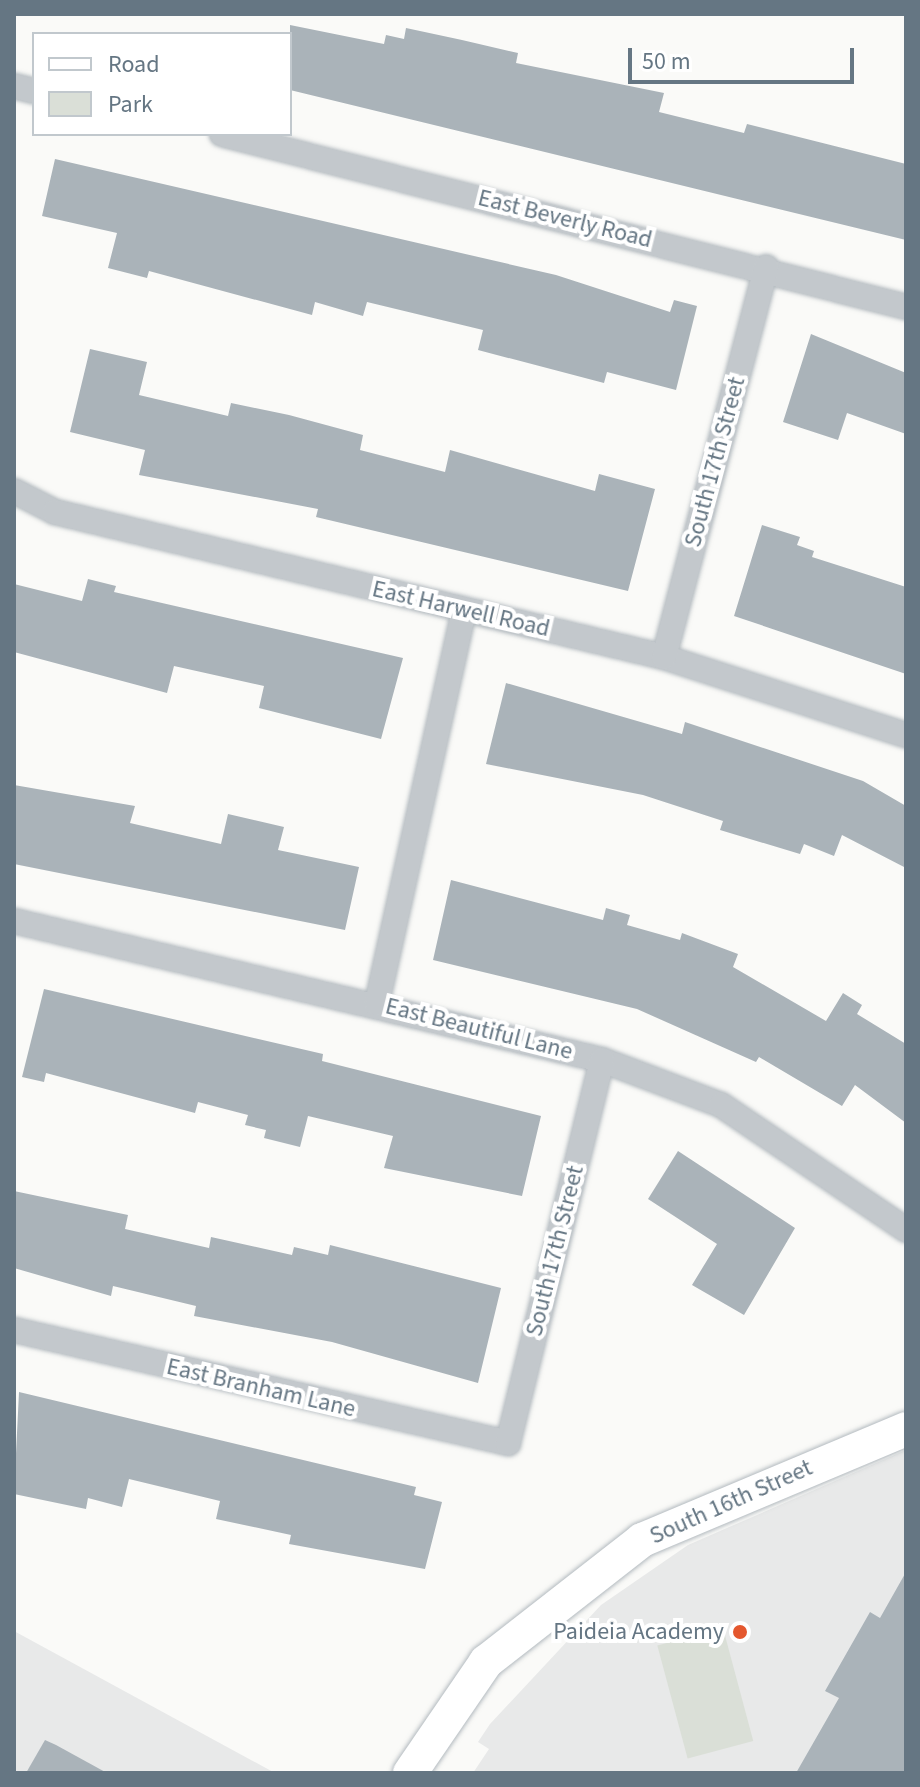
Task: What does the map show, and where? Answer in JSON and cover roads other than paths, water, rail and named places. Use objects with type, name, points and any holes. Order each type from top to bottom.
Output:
[{"type":"main road","name":"South 16th Street","points":[[410,1773],[486,1662],[642,1540],[906,1429]]},
{"type":"street","name":"East Beverly Road","points":[[230,136],[766,267],[906,307]]},
{"type":"street","name":"South 17th Street","points":[[664,657],[766,267]]},
{"type":"street","name":"East Harwell Road","points":[[14,491],[55,512],[664,657],[906,735]]},
{"type":"street","points":[[377,1003],[464,610]]},
{"type":"street","name":"East Beautiful Lane","points":[[14,921],[377,1003],[602,1060],[721,1105],[906,1230]]},
{"type":"street","name":"South 17th Street","points":[[508,1443],[602,1060]]},
{"type":"street","name":"East Branham Lane","points":[[14,1330],[508,1443]]},
{"type":"place","name":"Paideia Academy","points":[[740,1632]]}]
